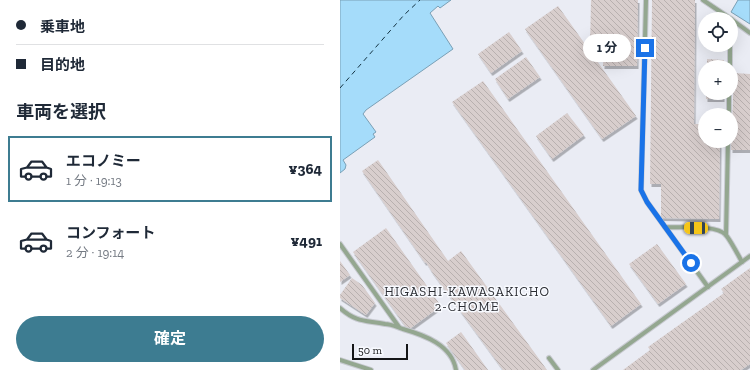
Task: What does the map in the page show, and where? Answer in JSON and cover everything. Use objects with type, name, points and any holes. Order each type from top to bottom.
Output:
[{"type":"lane","points":[[646,0],[641,190],[647,202],[708,287]]},
{"type":"lane","points":[[703,0],[721,12]]},
{"type":"lane","points":[[738,24],[750,33]]},
{"type":"lane","points":[[726,235],[728,148]]},
{"type":"lane","points":[[665,227],[712,228],[720,231],[726,235],[742,262]]},
{"type":"lane","points":[[340,244],[400,328]]},
{"type":"lane","points":[[593,370],[750,256]]},
{"type":"lane","points":[[340,308],[353,317],[364,321],[386,324],[424,335],[437,342],[451,357],[456,370]]},
{"type":"lane","points":[[549,358],[558,370]]},
{"type":"lane","points":[[340,360],[371,370]]},
{"type":"water","points":[[340,0],[451,0],[440,8],[438,6],[430,13],[453,49],[366,110],[363,114],[376,132],[373,134],[375,137],[343,160],[346,165],[345,169],[340,173]]},
{"type":"water","points":[[738,0],[750,0],[750,24],[738,16],[738,12],[731,12]]},
{"type":"building","points":[[591,0],[638,0],[637,66],[603,66],[604,47],[590,47]]},
{"type":"building","points":[[652,0],[695,0],[694,124],[698,124],[698,148],[720,148],[719,219],[661,218],[661,184],[650,184]]},
{"type":"building","points":[[558,6],[636,116],[602,139],[525,29]]},
{"type":"building","points":[[509,32],[522,51],[491,73],[478,54]]},
{"type":"building","points":[[526,57],[540,77],[508,99],[495,79]]},
{"type":"building","points":[[738,73],[750,74],[750,150],[731,150],[731,148],[738,148],[738,108],[733,108],[733,100],[738,100]]},
{"type":"building","points":[[483,81],[641,304],[611,326],[452,102]]},
{"type":"building","points":[[567,113],[584,135],[552,159],[536,136]]},
{"type":"building","points":[[378,160],[448,261],[461,251],[547,370],[503,370],[426,262],[425,263],[362,171]]},
{"type":"building","points":[[386,228],[441,306],[408,330],[353,252]]},
{"type":"building","points":[[657,244],[686,284],[658,304],[629,264]]},
{"type":"building","points":[[340,261],[350,275],[340,282]]},
{"type":"building","points":[[750,268],[750,364],[741,370],[623,370],[650,350],[648,347],[724,293],[721,289]]},
{"type":"building","points":[[352,278],[362,285],[375,303],[366,315],[340,298],[340,295]]},
{"type":"building","points":[[461,332],[488,370],[465,370],[446,343]]},
{"type":"ferry route","points":[[340,88],[404,15],[420,0]]},
{"type":"district","name":"HIGASHI-KAWASAKICHO 2-CHOME","points":[[467,298]]},
{"type":"route","points":[[645,48],[641,190],[647,202],[691,263]]}]
